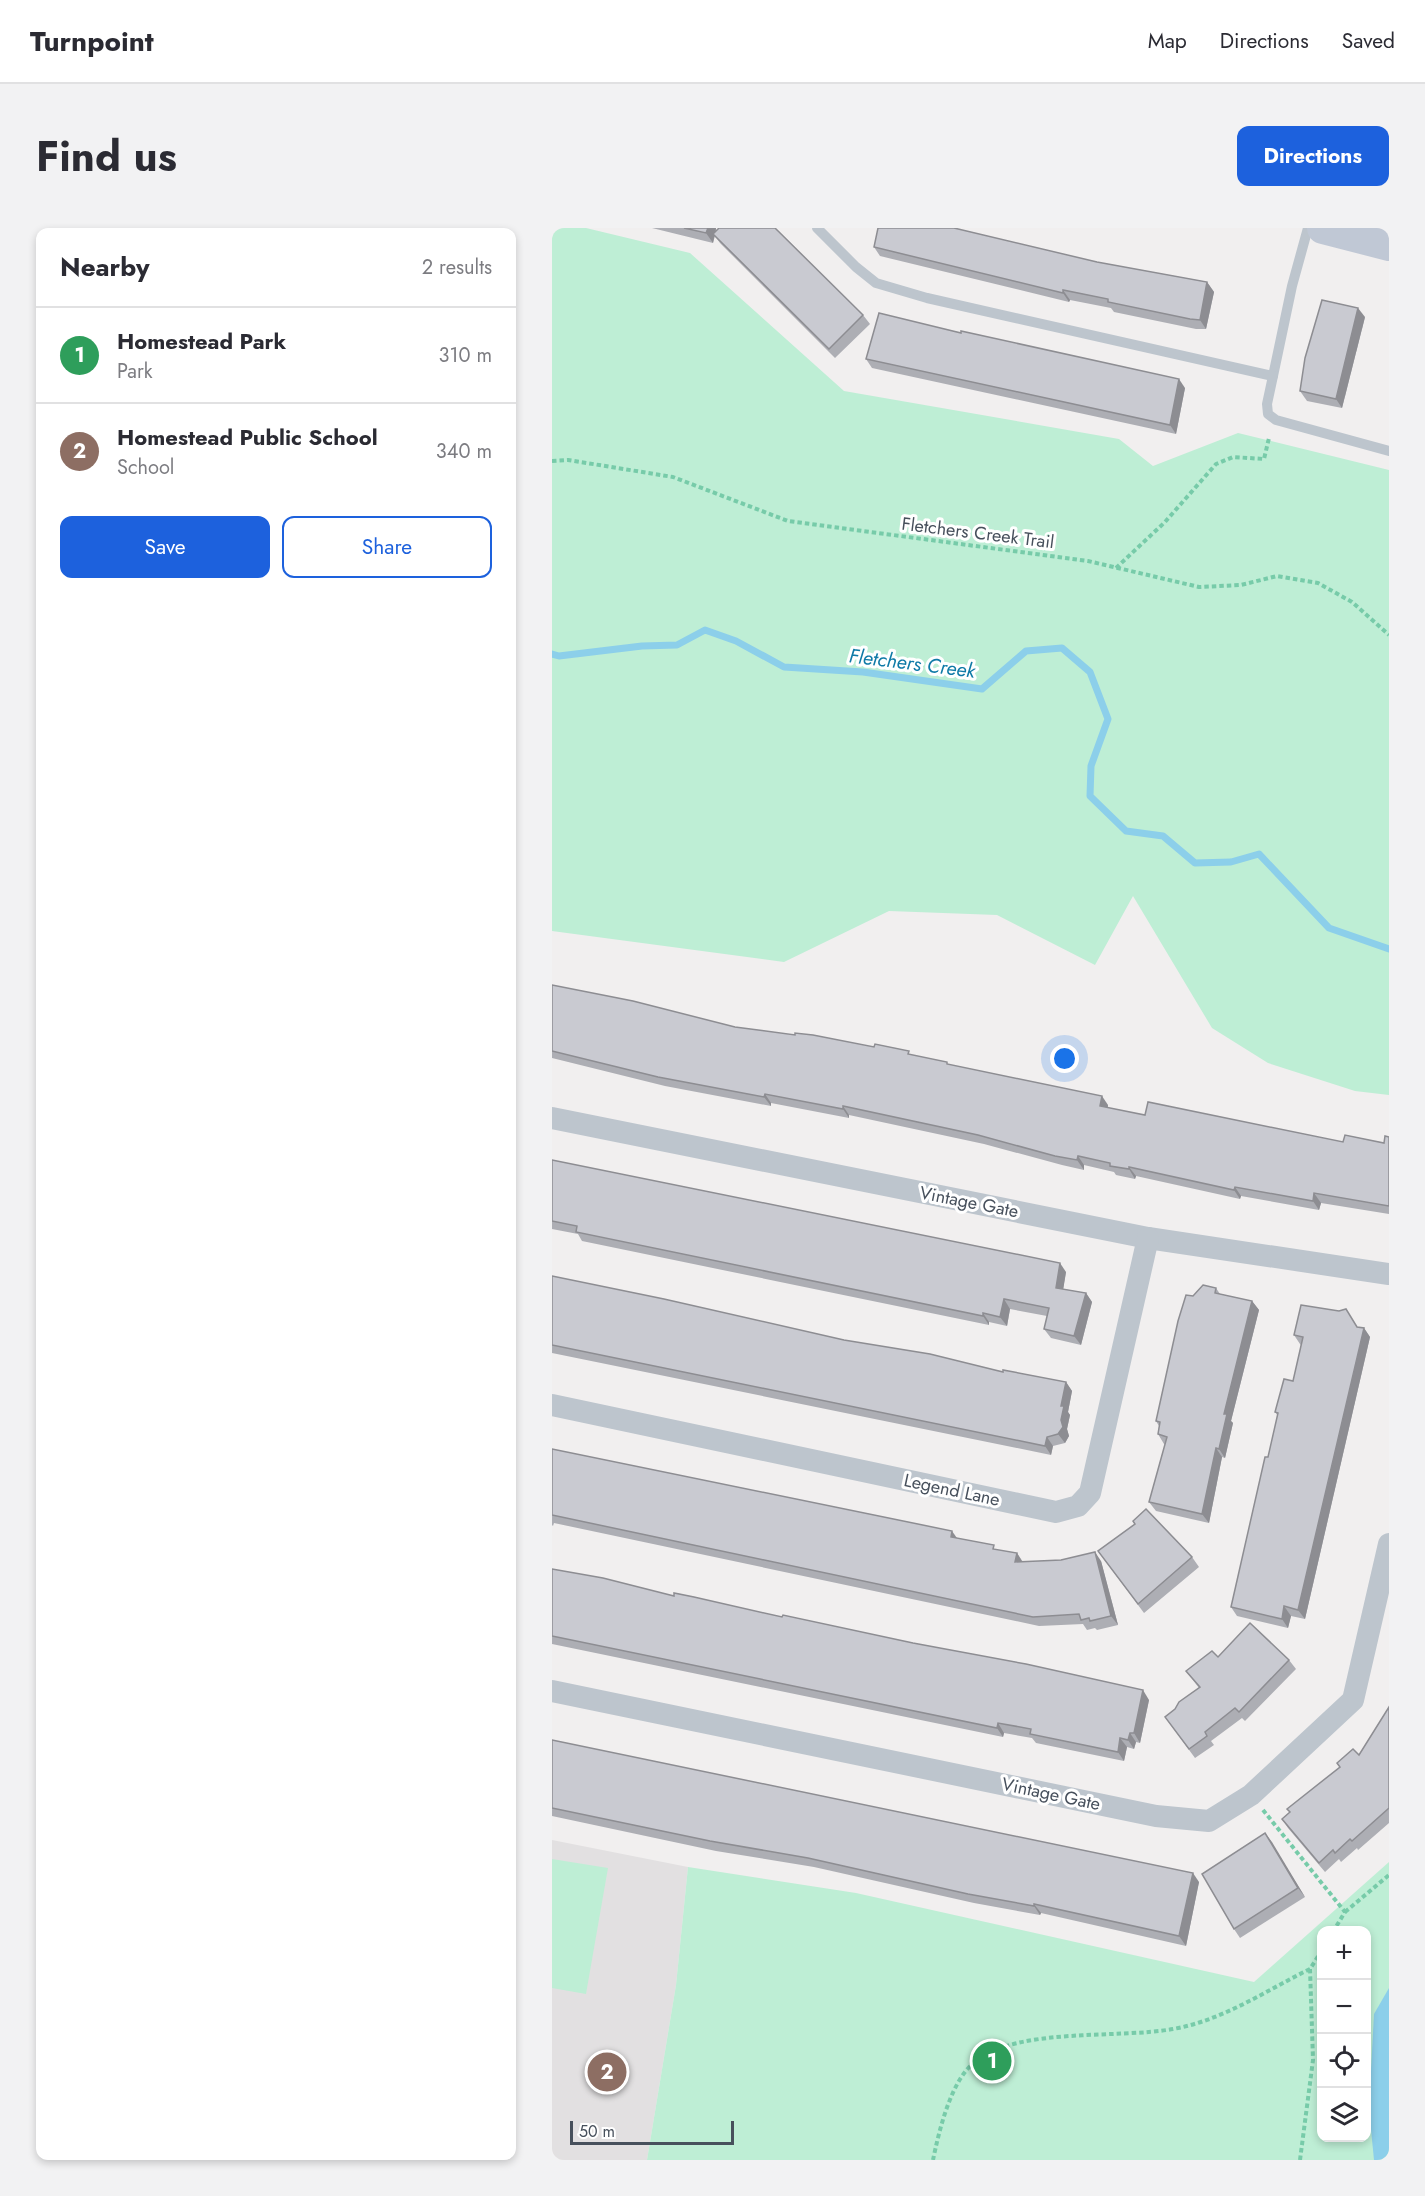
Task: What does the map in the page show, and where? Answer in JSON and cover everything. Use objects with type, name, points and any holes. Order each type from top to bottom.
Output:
[{"type":"main road","points":[[1323,228],[1389,245]]},
{"type":"street","name":"Vintage Gate","points":[[552,1118],[1148,1238],[1389,1274]]},
{"type":"street","name":"Legend Lane","points":[[552,1405],[1056,1512],[1078,1506],[1090,1493],[1148,1238]]},
{"type":"street","name":"Vintage Gate","points":[[552,1691],[1156,1816],[1209,1821],[1251,1795],[1353,1700],[1389,1544]]},
{"type":"lane","points":[[817,228],[876,284],[927,298],[1273,376]]},
{"type":"lane","points":[[1308,228],[1292,286],[1267,404],[1268,414],[1276,420],[1389,451]]},
{"type":"path","points":[[1116,568],[1165,522],[1216,464],[1233,458],[1264,459],[1269,438]]},
{"type":"path","name":"Fletchers Creek Trail","points":[[552,461],[568,460],[673,477],[788,521],[857,532],[983,545],[1116,568],[1198,587],[1241,585],[1277,576],[1318,583],[1352,602],[1389,635]]},
{"type":"path","points":[[1251,1795],[1345,1912]]},
{"type":"path","points":[[1336,1926],[1345,1912],[1389,1875]]},
{"type":"path","points":[[933,2160],[940,2125],[960,2082],[974,2062],[998,2048],[1044,2040],[1172,2030],[1234,2011],[1310,1969],[1317,1958]]},
{"type":"path","points":[[1300,2160],[1313,2060],[1310,1969]]},
{"type":"shaded area","points":[[552,1840],[688,1867],[676,1985],[647,2160],[552,2160]]},
{"type":"green space","points":[[552,228],[586,228],[690,253],[844,391],[1119,439],[1153,466],[1238,433],[1389,470],[1389,1095],[1355,1091],[1268,1063],[1212,1028],[1133,896],[1095,965],[997,915],[889,911],[784,962],[552,931]]},
{"type":"green space","points":[[552,1859],[608,1868],[586,1994],[552,1988]]},
{"type":"green space","points":[[1389,1862],[1389,2160],[647,2160],[676,1985],[688,1867],[856,1893],[1254,1982],[1317,1926]]},
{"type":"water","points":[[1389,1988],[1389,2160],[1374,2160],[1371,2129],[1371,2071],[1374,2014]]},
{"type":"building","points":[[684,228],[708,228],[706,233]]},
{"type":"building","points":[[719,228],[775,228],[863,315],[829,349],[713,234]]},
{"type":"building","points":[[878,228],[954,228],[1097,262],[1207,282],[1200,320],[1108,302],[1108,299],[1063,290],[1063,293],[874,247]]},
{"type":"building","points":[[1322,300],[1358,308],[1336,399],[1300,391],[1305,358]]},
{"type":"building","points":[[879,313],[961,333],[961,331],[1179,379],[1170,425],[866,359]]},
{"type":"building","points":[[552,985],[633,1001],[735,1027],[795,1035],[795,1033],[813,1035],[874,1047],[875,1044],[909,1051],[908,1054],[947,1062],[947,1064],[1102,1096],[1100,1106],[1145,1115],[1148,1102],[1343,1142],[1345,1135],[1384,1143],[1385,1136],[1389,1137],[1389,1206],[1314,1193],[1313,1201],[1235,1187],[1234,1190],[1129,1167],[1129,1169],[1110,1166],[1110,1163],[1078,1156],[1077,1160],[1055,1156],[978,1135],[843,1106],[843,1109],[765,1094],[764,1097],[658,1077],[552,1051]]},
{"type":"building","points":[[552,1160],[1060,1263],[1056,1288],[1086,1293],[1074,1336],[1044,1329],[1049,1308],[1004,1299],[1000,1317],[983,1313],[983,1316],[576,1232],[577,1226],[552,1221]]},
{"type":"building","points":[[552,1276],[844,1340],[930,1354],[1003,1372],[1003,1370],[1066,1382],[1061,1406],[1064,1406],[1061,1420],[1063,1427],[1058,1434],[1047,1437],[1045,1446],[552,1345]]},
{"type":"building","points":[[1203,1285],[1216,1288],[1215,1293],[1252,1301],[1202,1514],[1149,1502],[1167,1437],[1158,1434],[1160,1422],[1156,1421],[1178,1321],[1186,1295],[1193,1296]]},
{"type":"building","points":[[1301,1305],[1339,1311],[1346,1309],[1357,1327],[1364,1328],[1298,1610],[1284,1606],[1282,1619],[1231,1607],[1265,1457],[1268,1457],[1278,1413],[1275,1412],[1284,1379],[1293,1381],[1303,1337],[1294,1335]]},
{"type":"building","points":[[552,1449],[952,1531],[951,1537],[994,1545],[993,1549],[1017,1553],[1015,1562],[1061,1560],[1095,1552],[1111,1616],[1090,1621],[1089,1618],[1081,1620],[1079,1614],[1033,1617],[552,1515]]},
{"type":"building","points":[[1146,1509],[1192,1557],[1138,1604],[1098,1551],[1135,1524],[1133,1521]]},
{"type":"building","points":[[552,1569],[603,1578],[674,1596],[674,1593],[782,1617],[783,1615],[1026,1664],[1143,1690],[1134,1733],[1130,1733],[1128,1740],[1120,1738],[1118,1752],[1030,1734],[1031,1729],[998,1723],[997,1728],[552,1636]]},
{"type":"building","points":[[1250,1623],[1289,1660],[1239,1712],[1235,1708],[1205,1732],[1207,1736],[1189,1749],[1165,1717],[1175,1709],[1179,1702],[1200,1687],[1186,1671],[1212,1651],[1218,1657]]},
{"type":"building","points":[[1389,1707],[1389,1808],[1352,1841],[1350,1839],[1335,1853],[1333,1850],[1319,1863],[1282,1819],[1290,1812],[1287,1809],[1340,1767],[1337,1763],[1353,1749],[1359,1755]]},
{"type":"building","points":[[552,1740],[1193,1873],[1179,1936],[1034,1904],[1034,1906],[968,1894],[808,1858],[710,1841],[552,1808]]},
{"type":"building","points":[[1265,1833],[1298,1888],[1234,1929],[1202,1874]]},
{"type":"waterway","name":"Fletchers Creek","points":[[552,654],[559,656],[642,646],[677,645],[705,630],[736,641],[784,667],[863,672],[982,689],[1026,651],[1062,648],[1090,672],[1108,719],[1091,766],[1090,796],[1126,831],[1163,836],[1195,863],[1231,862],[1259,854],[1329,928],[1389,949]]},
{"type":"place","name":"Homestead Park","points":[[992,2061]]},
{"type":"place","name":"Homestead Public School","points":[[607,2072]]}]
